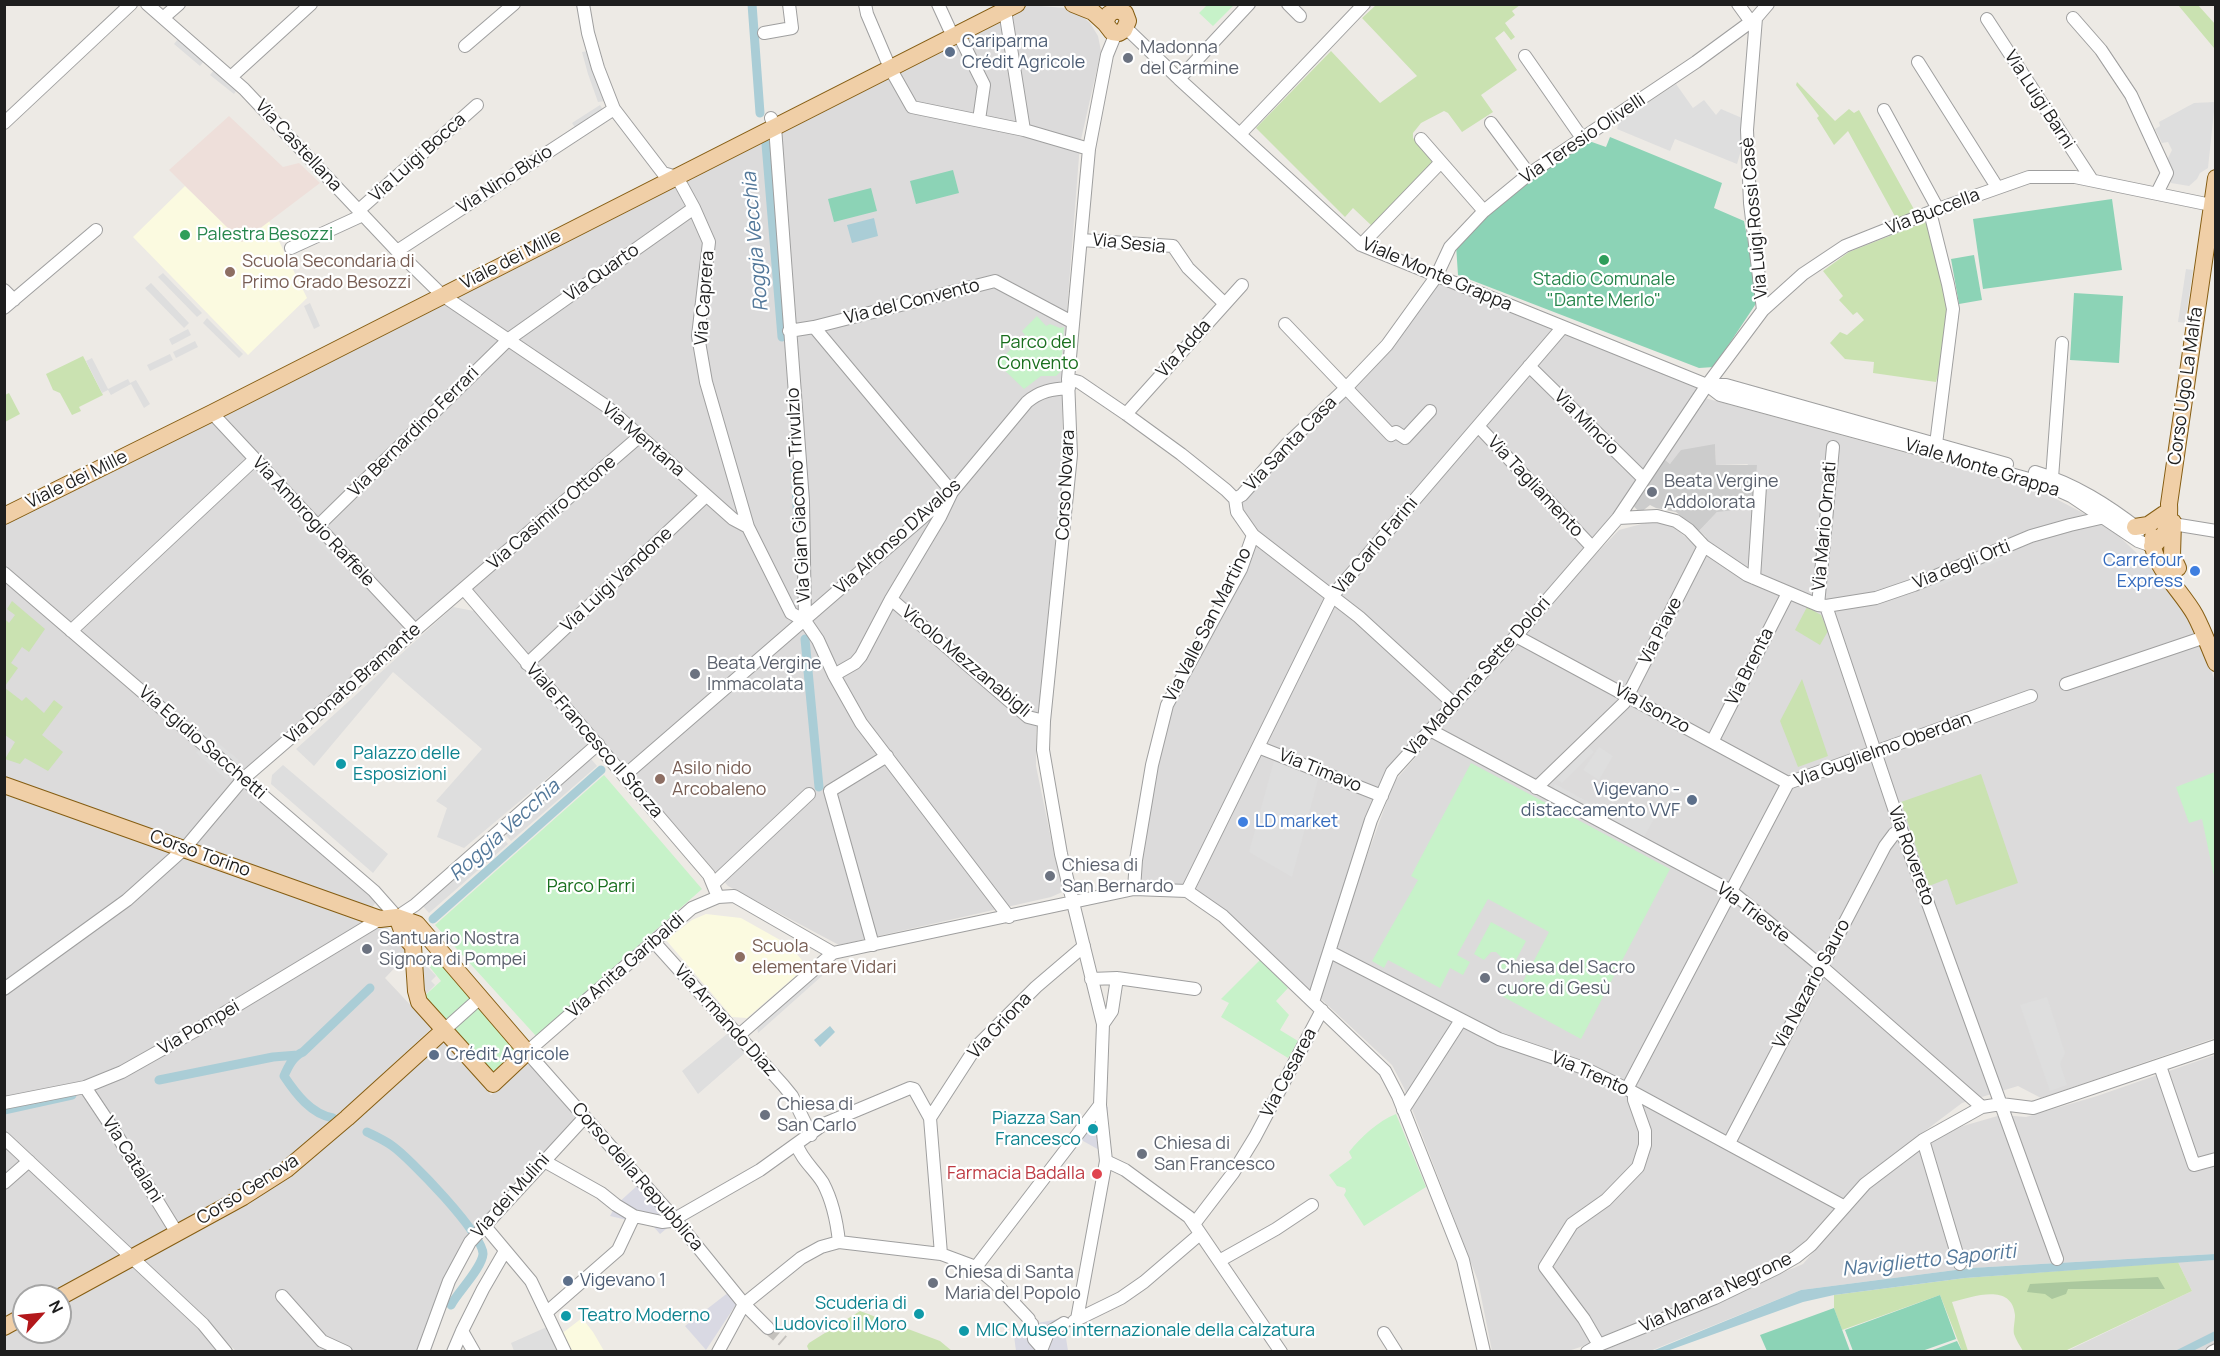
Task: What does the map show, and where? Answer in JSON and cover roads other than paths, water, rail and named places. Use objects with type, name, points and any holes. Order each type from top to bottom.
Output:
[{"type":"main road","points":[[1073,4],[1093,12],[1114,15]]},
{"type":"main road","name":"Viale dei Mille","points":[[4,507],[670,175],[953,30],[1005,6]]},
{"type":"main road","name":"Corso Ugo La Malfa","points":[[2178,568],[2172,555],[2169,507],[2216,178]]},
{"type":"main road","name":"Viale dei Mille","points":[[4,516],[212,413],[438,291]]},
{"type":"main road","points":[[2135,526],[2148,525],[2169,507]]},
{"type":"main road","name":"Corso Ugo La Malfa","points":[[2152,546],[2153,533],[2169,507]]},
{"type":"main road","points":[[2152,546],[2178,568],[2205,610],[2216,663]]},
{"type":"main road","points":[[2152,546],[2157,561],[2210,634]]},
{"type":"main road","name":"Corso Torino","points":[[4,785],[388,918],[417,924],[527,1052]]},
{"type":"main road","points":[[388,918],[413,946],[416,991],[419,1002],[493,1084],[527,1052]]},
{"type":"main road","points":[[415,958],[426,948],[436,946]]},
{"type":"main road","name":"Corso Genova","points":[[72,1290],[243,1197],[287,1169],[347,1118],[443,1030]]},
{"type":"street","points":[[4,123],[131,4]]},
{"type":"street","name":"Via Castellana","points":[[147,4],[231,77],[438,291]]},
{"type":"street","points":[[163,18],[178,4]]},
{"type":"street","points":[[231,77],[311,4]]},
{"type":"street","points":[[465,46],[514,4]]},
{"type":"street","name":"Via Caprera","points":[[584,4],[588,33],[598,68],[614,109],[670,175],[694,208],[709,242],[698,336],[706,382],[748,527]]},
{"type":"street","points":[[764,33],[792,28],[789,4]]},
{"type":"street","points":[[865,4],[888,64],[912,107],[1024,130],[1089,149]]},
{"type":"street","points":[[938,4],[984,85],[979,120]]},
{"type":"street","points":[[1179,79],[1249,4]]},
{"type":"street","points":[[1288,4],[1300,16]]},
{"type":"street","points":[[1240,134],[1364,4]]},
{"type":"street","points":[[1738,4],[1754,20]]},
{"type":"street","name":"Via Teresio Olivelli","points":[[1436,277],[1450,247],[1484,211],[1528,174],[1696,62],[1754,20],[1768,4]]},
{"type":"street","points":[[1005,6],[1024,130]]},
{"type":"street","name":"Viale Monte Grappa","points":[[1114,15],[1179,79],[1361,245],[1707,385],[1720,394],[2040,482],[2071,496],[2138,541],[2152,546]]},
{"type":"street","name":"Corso Novara","points":[[1103,1024],[1075,902],[1061,854],[1043,750],[1071,455],[1068,383],[1072,322],[1089,149],[1114,15]]},
{"type":"street","points":[[2073,18],[2101,50],[2131,95],[2167,172],[2157,193]]},
{"type":"street","name":"Via Luigi Barni","points":[[1987,19],[2092,180]]},
{"type":"street","name":"Via Luigi Rossi Casè","points":[[1754,20],[1747,130],[1750,203],[1763,310]]},
{"type":"street","points":[[1526,56],[1582,138]]},
{"type":"street","points":[[1918,62],[1997,187]]},
{"type":"street","name":"Via Luigi Bocca","points":[[291,248],[361,212],[477,105]]},
{"type":"street","name":"Via Nino Bixio","points":[[397,251],[614,109]]},
{"type":"street","name":"Viale Monte Grappa","points":[[1884,110],[1934,210],[1953,309],[1936,444]]},
{"type":"street","points":[[1491,123],[1528,174]]},
{"type":"street","name":"Via Gian Giacomo Trivulzio","points":[[767,126],[789,331],[803,501],[805,621],[818,640],[834,675],[861,723],[1009,917]]},
{"type":"street","points":[[1421,139],[1484,211]]},
{"type":"street","points":[[1361,245],[1441,162]]},
{"type":"street","name":"Via Buccella","points":[[1707,385],[1763,310],[1803,274],[1845,246],[1997,187],[2029,177],[2075,177],[2213,206]]},
{"type":"street","name":"Via Quarto","points":[[509,339],[694,208]]},
{"type":"street","points":[[4,290],[9,304],[96,230]]},
{"type":"street","name":"Via Sesia","points":[[1081,240],[1173,246],[1188,268],[1225,304]]},
{"type":"street","name":"Via Santa Casa","points":[[1235,499],[1242,495],[1287,443],[1346,388],[1387,345],[1436,277]]},
{"type":"street","name":"Via del Convento","points":[[789,331],[814,327],[995,281],[1072,322]]},
{"type":"street","name":"Via Adda","points":[[1126,414],[1242,285]]},
{"type":"street","name":"Via Mentana","points":[[438,291],[606,406],[733,519],[748,527],[791,613],[805,621]]},
{"type":"street","points":[[1285,324],[1346,388]]},
{"type":"street","points":[[814,327],[952,492],[861,656],[855,663],[834,675]]},
{"type":"street","name":"Via Carlo Farini","points":[[1187,891],[1334,596],[1562,328]]},
{"type":"street","name":"Via Bernardino Ferrari","points":[[318,526],[509,339]]},
{"type":"street","points":[[2052,478],[2062,343]]},
{"type":"street","name":"Via Mincio","points":[[1529,366],[1644,479]]},
{"type":"street","name":"Via Valle San Martino","points":[[1068,383],[1078,382],[1182,454],[1235,499],[1237,512],[1253,535],[1241,569],[1167,705],[1150,776],[1136,860],[1134,889]]},
{"type":"street","name":"Via Alfonso D'Avalos","points":[[624,776],[952,492],[1036,394],[1068,383]]},
{"type":"street","name":"Viale Monte Grappa","points":[[1707,385],[1726,385],[2052,478],[2074,486],[2109,507],[2143,533],[2152,546]]},
{"type":"street","name":"Via Madonna Sette Dolori","points":[[1317,1006],[1330,952],[1371,820],[1392,772],[1516,636],[1618,518],[1707,385]]},
{"type":"street","name":"Via Santa Casa","points":[[1346,388],[1391,435],[1396,432],[1405,438],[1430,411]]},
{"type":"street","name":"Via Ambrogio Raffele","points":[[212,413],[415,630]]},
{"type":"street","name":"Via Tagliamento","points":[[1478,426],[1592,548]]},
{"type":"street","name":"Via Casimiro Ottone","points":[[464,589],[640,436]]},
{"type":"street","name":"Via Mario Ornati","points":[[1822,606],[1833,447]]},
{"type":"street","points":[[71,631],[254,460]]},
{"type":"street","points":[[1754,578],[1760,486]]},
{"type":"street","name":"Via Luigi Vandone","points":[[527,664],[706,495]]},
{"type":"street","points":[[2169,507],[2216,531]]},
{"type":"street","points":[[1618,518],[1657,516],[1676,521],[1689,530],[1704,546],[1754,578],[1822,606]]},
{"type":"street","name":"Via degli Orti","points":[[1822,606],[1876,598],[1914,585],[2031,536],[2105,518]]},
{"type":"street","points":[[1253,535],[1334,596],[1454,704]]},
{"type":"street","name":"Via Piave","points":[[1536,788],[1624,703],[1704,546]]},
{"type":"street","name":"Via Egidio Sacchetti","points":[[4,573],[374,891],[388,918]]},
{"type":"street","name":"Via Donato Bramante","points":[[4,989],[127,900],[185,848],[243,779],[464,589]]},
{"type":"street","name":"Viale Francesco II Sforza","points":[[464,589],[710,875],[718,897]]},
{"type":"street","name":"Via Brenta","points":[[1712,742],[1788,593]]},
{"type":"street","name":"Vicolo Mezzanabigli","points":[[891,599],[1028,717],[1044,721]]},
{"type":"street","name":"Via Rovereto","points":[[1822,606],[2056,1259]]},
{"type":"street","points":[[2066,684],[2210,634]]},
{"type":"street","name":"Via Isonzo","points":[[1516,636],[1788,783]]},
{"type":"street","name":"Via Guglielmo Oberdan","points":[[1630,1091],[1788,783],[2031,696]]},
{"type":"street","name":"Via Trieste","points":[[1430,730],[1731,891],[1821,966],[1982,1107]]},
{"type":"street","name":"Via Pompei","points":[[4,1103],[85,1088],[122,1072],[388,918],[415,905],[598,744]]},
{"type":"street","name":"Via Timavo","points":[[1258,747],[1382,796]]},
{"type":"street","points":[[873,945],[830,791],[887,756]]},
{"type":"street","points":[[713,884],[809,794]]},
{"type":"street","name":"Via Nazario Sauro","points":[[1729,1143],[1885,846],[1901,829]]},
{"type":"street","points":[[738,1036],[833,952],[1134,889],[1187,891],[1223,916],[1385,1071],[1403,1110],[1469,1277],[1484,1352]]},
{"type":"street","name":"Via Anita Garibaldi","points":[[527,1052],[692,908],[718,897],[734,896],[833,952]]},
{"type":"street","name":"Via Armando Diaz","points":[[654,942],[792,1096],[811,1135]]},
{"type":"street","name":"Via Griona","points":[[930,1118],[976,1047],[1036,987],[1084,946]]},
{"type":"street","name":"Via Trento","points":[[1330,952],[1499,1039],[1584,1068],[1729,1143],[1845,1207]]},
{"type":"street","points":[[1072,1321],[1106,1156],[1100,1105],[1103,1024],[1112,1011],[1117,978]]},
{"type":"street","points":[[1091,979],[1117,978],[1195,989]]},
{"type":"street","points":[[443,1030],[481,997]]},
{"type":"street","name":"Via Cesarea","points":[[1043,1350],[1048,1333],[1120,1298],[1136,1287],[1197,1229],[1255,1137],[1317,1006]]},
{"type":"street","points":[[1403,1110],[1461,1020]]},
{"type":"street","name":"Via Manara Negrone","points":[[1587,1352],[1715,1298],[1796,1257],[1811,1245],[1864,1184],[1923,1140],[1982,1107],[2001,1104],[2033,1108],[2216,1046]]},
{"type":"street","name":"Corso della Repubblica","points":[[527,1052],[675,1219],[744,1304],[768,1328]]},
{"type":"street","points":[[2160,1066],[2194,1165],[2216,1159]]},
{"type":"street","name":"Via Catalani","points":[[85,1088],[177,1233]]},
{"type":"street","points":[[544,1161],[601,1193],[633,1219],[662,1221],[675,1219],[760,1170],[824,1124],[910,1088],[914,1089],[918,1095],[930,1118],[941,1254]]},
{"type":"street","points":[[1599,1345],[1584,1319],[1545,1266],[1572,1224],[1606,1200],[1638,1167],[1645,1145],[1645,1131],[1630,1091]]},
{"type":"street","points":[[976,1267],[1100,1105]]},
{"type":"street","name":"Via dei Mulini","points":[[423,1352],[449,1281],[478,1233],[585,1117]]},
{"type":"street","points":[[4,1138],[203,1324],[226,1352]]},
{"type":"street","points":[[1923,1140],[1960,1264]]},
{"type":"street","points":[[797,1144],[799,1152],[823,1184],[839,1242]]},
{"type":"street","points":[[1106,1156],[1189,1217],[1281,1352]]},
{"type":"street","points":[[4,1183],[29,1161]]},
{"type":"street","points":[[1219,1261],[1276,1229],[1312,1205]]},
{"type":"street","points":[[547,1312],[618,1250],[633,1219]]},
{"type":"street","points":[[478,1233],[505,1251],[531,1281],[565,1352]]},
{"type":"street","points":[[718,1352],[744,1304],[801,1258],[821,1246],[839,1242],[941,1254],[976,1267],[995,1283],[1030,1322],[1034,1339],[1043,1350]]},
{"type":"street","points":[[453,1352],[483,1288],[505,1251]]},
{"type":"street","points":[[282,1296],[322,1341],[346,1352]]},
{"type":"street","points":[[462,1331],[474,1352]]},
{"type":"street","points":[[1384,1333],[1396,1352]]},
{"type":"water","points":[[874,218],[878,236],[852,243],[847,225]]},
{"type":"water","points":[[830,1026],[835,1032],[820,1047],[814,1040]]},
{"type":"water","points":[[2215,1254],[2215,1260],[1965,1278],[1834,1295],[1803,1302],[1667,1351],[1650,1352],[1801,1290],[1971,1268]]},
{"type":"water","points":[[2215,1331],[2215,1340],[2193,1351],[2175,1351]]},
{"type":"waterway","name":"Roggia Vecchia","points":[[752,4],[760,113]]},
{"type":"waterway","name":"Roggia Vecchia","points":[[766,144],[782,337]]},
{"type":"waterway","name":"Roggia Vecchia","points":[[795,468],[798,522]]},
{"type":"waterway","name":"Roggia Vecchia","points":[[805,639],[819,787]]},
{"type":"waterway","name":"Roggia Vecchia","points":[[433,919],[601,770]]},
{"type":"waterway","name":"Roggia Vecchia","points":[[333,1118],[311,1108],[284,1076],[296,1056],[370,988]]},
{"type":"waterway","points":[[159,1080],[273,1057],[298,1055]]},
{"type":"waterway","points":[[4,1110],[72,1095]]},
{"type":"waterway","name":"Roggia Vecchia","points":[[367,1132],[391,1145],[413,1164],[459,1214],[480,1244],[482,1260],[451,1305]]},
{"type":"tunnel","points":[[768,1328],[783,1341]]},
{"type":"place","name":"Cariparma Crédit Agricole","points":[[950,52]]},
{"type":"place","name":"Madonna del Carmine","points":[[1128,58]]},
{"type":"place","name":"Palestra Besozzi","points":[[185,235]]},
{"type":"place","name":"Stadio Comunale \"Dante Merlo\"","points":[[1604,260]]},
{"type":"place","name":"Scuola Secondaria di Primo Grado Besozzi","points":[[230,272]]},
{"type":"place","name":"Beata Vergine Addolorata","points":[[1652,492]]},
{"type":"place","name":"Carrefour Express","points":[[2195,571]]},
{"type":"place","name":"Beata Vergine Immacolata","points":[[695,674]]},
{"type":"place","name":"Palazzo delle Esposizioni","points":[[341,764]]},
{"type":"place","name":"Asilo nido Arcobaleno","points":[[660,779]]},
{"type":"place","name":"Vigevano - distaccamento VVF","points":[[1692,800]]},
{"type":"place","name":"LD market","points":[[1243,822]]},
{"type":"place","name":"Chiesa di San Bernardo","points":[[1050,876]]},
{"type":"place","name":"Santuario Nostra Signora di Pompei","points":[[367,949]]},
{"type":"place","name":"Scuola elementare Vidari","points":[[740,957]]},
{"type":"place","name":"Chiesa del Sacro cuore di Gesù","points":[[1485,978]]},
{"type":"place","name":"Crédit Agricole","points":[[434,1055]]},
{"type":"place","name":"Chiesa di San Carlo","points":[[765,1115]]},
{"type":"place","name":"Piazza San Francesco","points":[[1093,1129]]},
{"type":"place","name":"Chiesa di San Francesco","points":[[1142,1154]]},
{"type":"place","name":"Farmacia Badalla","points":[[1097,1174]]},
{"type":"place","name":"Vigevano 1","points":[[568,1281]]},
{"type":"place","name":"Chiesa di Santa Maria del Popolo","points":[[933,1283]]},
{"type":"place","name":"Scuderia di Ludovico il Moro","points":[[919,1314]]},
{"type":"place","name":"Teatro Moderno","points":[[566,1316]]},
{"type":"place","name":"MIC Museo internazionale della calzatura","points":[[964,1331]]},
{"type":"park label","name":"Parco del Convento","points":[[1038,353]]},
{"type":"park label","name":"Parco Parri","points":[[591,887]]},
{"type":"water label","name":"Naviglietto Saporiti","points":[[1929,1261]]}]
